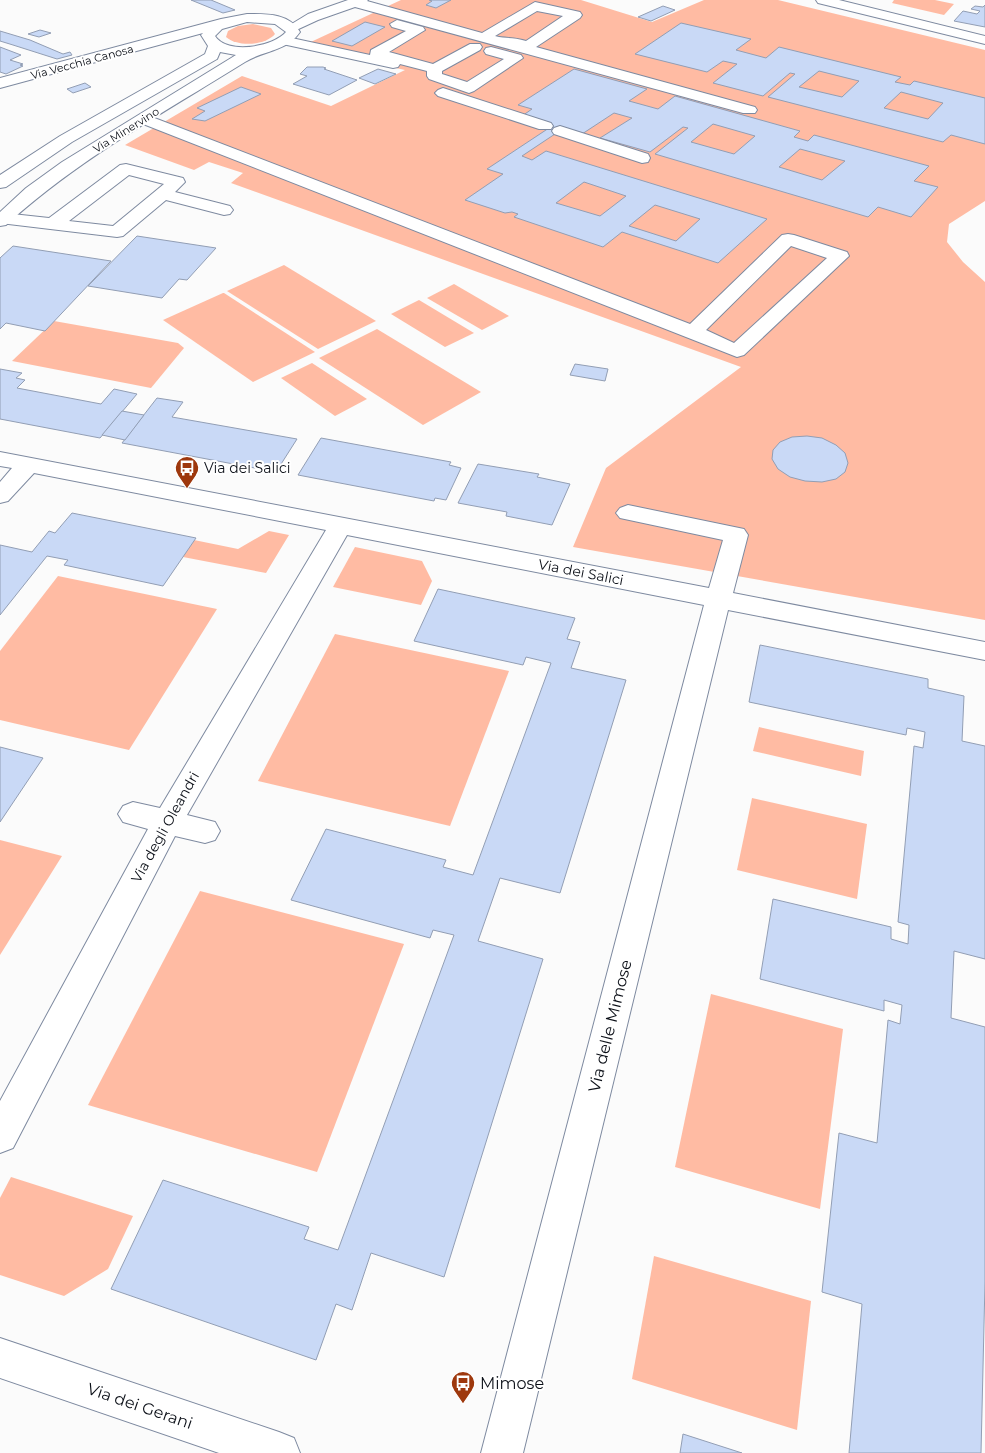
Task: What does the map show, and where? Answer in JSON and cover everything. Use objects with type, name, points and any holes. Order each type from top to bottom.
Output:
[{"type":"street","points":[[257,18],[295,11],[326,0]]},
{"type":"street","points":[[823,0],[985,40]]},
{"type":"street","points":[[361,1],[749,110]]},
{"type":"street","points":[[260,50],[340,7],[361,1],[528,46],[575,16],[535,6],[488,34]]},
{"type":"street","points":[[340,7],[418,30],[445,41],[516,58],[469,88],[434,76],[435,69]]},
{"type":"street","points":[[257,18],[279,21],[289,34],[414,69],[417,75]]},
{"type":"street","name":"Via Vecchia Canosa","points":[[0,83],[226,22],[257,18]]},
{"type":"street","name":"Via Minervino","points":[[0,183],[66,139],[212,56],[212,42],[208,35],[211,30],[226,22]]},
{"type":"street","points":[[418,30],[376,53],[417,75],[553,129],[642,158]]},
{"type":"street","name":"Via Vecchia Canosa","points":[[165,40],[187,37],[212,42],[235,50],[260,50]]},
{"type":"street","points":[[417,75],[435,69],[475,47]]},
{"type":"street","name":"Via Minervino","points":[[2,220],[32,192],[68,166],[243,57],[260,50]]},
{"type":"street","points":[[417,75],[426,53]]},
{"type":"street","points":[[144,119],[738,351],[840,256],[788,239],[693,332]]},
{"type":"street","points":[[2,220],[117,232],[177,182],[126,168],[53,224]]},
{"type":"street","points":[[162,194],[224,210]]},
{"type":"street","name":"Via dei Salici","points":[[0,459],[985,651]]},
{"type":"street","points":[[0,496],[30,464]]},
{"type":"street","name":"Via delle Mimose","points":[[502,1453],[718,599],[736,535],[628,513]]},
{"type":"street","name":"Via degli Oleandri","points":[[0,1136],[167,822],[341,525]]},
{"type":"street","points":[[133,814],[205,831]]},
{"type":"street","name":"Via dei Gerani","points":[[0,1358],[279,1453]]},
{"type":"shaded area","points":[[401,0],[581,0],[652,22],[704,0],[778,0],[985,50],[985,201],[949,224],[947,242],[963,262],[985,282],[985,620],[573,547],[606,468],[741,367],[231,183],[243,173],[209,162],[194,170],[125,145],[242,76],[331,106],[405,70],[300,47]]},
{"type":"shaded area","points":[[894,0],[935,0],[954,4],[944,15],[892,3]]},
{"type":"shaded area","points":[[253,24],[271,28],[275,34],[265,41],[251,44],[244,44],[226,37],[228,31],[238,26]]},
{"type":"shaded area","points":[[284,265],[376,321],[318,349],[227,291]]},
{"type":"shaded area","points":[[454,284],[509,316],[482,330],[427,298]]},
{"type":"shaded area","points":[[223,293],[315,352],[253,382],[163,320]]},
{"type":"shaded area","points":[[419,300],[474,333],[445,347],[391,314]]},
{"type":"shaded area","points":[[54,321],[178,343],[184,348],[151,388],[12,361]]},
{"type":"shaded area","points":[[377,329],[481,392],[423,425],[319,358]]},
{"type":"shaded area","points":[[312,363],[367,399],[335,416],[281,378]]},
{"type":"shaded area","points":[[269,531],[289,535],[266,573],[183,557],[194,540],[238,549]]},
{"type":"shaded area","points":[[355,547],[422,561],[432,581],[421,605],[333,587]]},
{"type":"shaded area","points":[[58,576],[217,609],[129,750],[0,720],[0,651]]},
{"type":"shaded area","points":[[335,634],[509,671],[450,826],[258,781]]},
{"type":"shaded area","points":[[759,727],[864,751],[861,776],[753,751]]},
{"type":"shaded area","points":[[752,798],[867,824],[857,899],[737,870]]},
{"type":"shaded area","points":[[0,840],[62,856],[0,955]]},
{"type":"shaded area","points":[[200,891],[404,944],[317,1172],[88,1105]]},
{"type":"shaded area","points":[[711,994],[843,1029],[820,1209],[675,1167]]},
{"type":"shaded area","points":[[11,1177],[133,1216],[108,1269],[64,1296],[0,1275],[0,1198]]},
{"type":"shaded area","points":[[654,1256],[811,1301],[797,1430],[632,1379]]},
{"type":"building","points":[[191,0],[211,0],[235,10],[223,13]]},
{"type":"building","points":[[429,0],[451,0],[436,8],[426,5],[432,1]]},
{"type":"building","points":[[985,5],[985,27],[954,21],[963,11],[977,14],[980,11],[971,9],[975,6],[983,7]]},
{"type":"building","points":[[663,6],[675,10],[651,21],[638,17]]},
{"type":"building","points":[[365,22],[385,27],[352,46],[332,41]]},
{"type":"building","points":[[681,23],[751,39],[736,50],[766,58],[779,47],[901,77],[895,82],[910,85],[914,81],[985,98],[985,144],[951,135],[943,142],[768,97],[795,74],[790,73],[763,96],[713,83],[737,64],[723,61],[707,72],[635,54]],"holes":[[[819,71],[859,81],[842,97],[799,87]],[[901,92],[943,103],[928,119],[884,108]]]},
{"type":"building","points":[[40,30],[51,33],[39,37],[28,34]]},
{"type":"building","points":[[0,31],[30,40],[63,54],[70,52],[72,55],[57,59],[0,41]]},
{"type":"building","points":[[0,47],[21,55],[10,60],[23,64],[20,65],[23,66],[6,74],[0,72]]},
{"type":"building","points":[[307,67],[323,67],[326,68],[324,69],[357,80],[329,95],[293,84],[307,76],[300,74]]},
{"type":"building","points":[[378,69],[396,74],[375,84],[359,78]]},
{"type":"building","points":[[574,69],[647,89],[629,101],[658,109],[675,96],[800,131],[794,137],[808,141],[814,135],[929,166],[914,181],[938,187],[911,217],[878,207],[868,217],[655,154],[688,128],[683,127],[650,152],[600,138],[632,118],[614,113],[582,134],[564,128],[522,156],[532,160],[546,151],[767,219],[718,263],[622,232],[603,247],[514,217],[518,214],[512,212],[505,213],[465,200],[503,174],[487,169],[552,126],[522,116],[532,109],[518,105]],"holes":[[[713,124],[755,136],[734,154],[691,142]],[[800,149],[845,161],[822,180],[779,167]],[[584,182],[626,196],[600,216],[556,203]],[[655,205],[700,219],[676,241],[629,226]]]},
{"type":"building","points":[[85,83],[91,87],[73,93],[67,89]]},
{"type":"building","points":[[241,87],[261,94],[205,121],[192,119],[205,111],[197,108]]},
{"type":"building","points":[[137,236],[216,248],[187,280],[179,279],[162,298],[88,286]]},
{"type":"building","points":[[13,246],[111,261],[45,331],[6,323],[0,329],[0,258]]},
{"type":"building","points":[[575,364],[608,369],[605,381],[570,375]]},
{"type":"building","points":[[0,369],[22,373],[16,378],[25,380],[17,388],[101,404],[114,389],[137,394],[100,438],[0,419]]},
{"type":"building","points":[[157,398],[183,402],[172,417],[297,439],[276,472],[122,443]]},
{"type":"building","points":[[122,411],[144,415],[125,440],[102,435]]},
{"type":"building","points":[[792,437],[822,438],[836,445],[845,453],[848,463],[845,472],[836,479],[822,482],[805,481],[790,477],[778,469],[772,459],[773,450],[780,442]]},
{"type":"building","points":[[321,438],[451,462],[449,465],[461,468],[446,500],[435,498],[434,501],[298,475]]},
{"type":"building","points":[[478,464],[539,474],[537,477],[570,484],[552,525],[506,516],[507,512],[458,503]]},
{"type":"building","points":[[72,513],[196,538],[163,586],[64,565],[68,560],[47,556],[0,615],[0,545],[32,552],[49,531],[55,533]]},
{"type":"building","points":[[438,589],[575,618],[567,639],[580,642],[571,668],[626,680],[560,893],[500,878],[478,941],[543,959],[444,1277],[371,1253],[352,1310],[336,1304],[316,1360],[111,1289],[163,1180],[309,1227],[304,1239],[338,1250],[454,935],[433,930],[430,938],[291,900],[326,829],[446,860],[443,867],[473,875],[551,663],[526,657],[523,665],[414,641]]},
{"type":"building","points":[[760,645],[928,679],[928,688],[964,696],[962,741],[985,746],[985,959],[954,951],[951,1018],[985,1027],[985,1282],[981,1453],[849,1453],[862,1304],[822,1292],[839,1133],[877,1143],[888,1020],[900,1024],[902,1005],[884,1000],[884,1011],[760,979],[773,899],[891,927],[891,939],[908,944],[909,925],[898,922],[914,746],[923,748],[925,732],[907,728],[906,735],[749,702]]},
{"type":"building","points":[[0,747],[43,758],[0,822]]},
{"type":"building","points":[[683,1434],[742,1453],[680,1453]]},
{"type":"place","name":"Via dei Salici","points":[[187,489]]},
{"type":"place","name":"Mimose","points":[[463,1404]]}]
